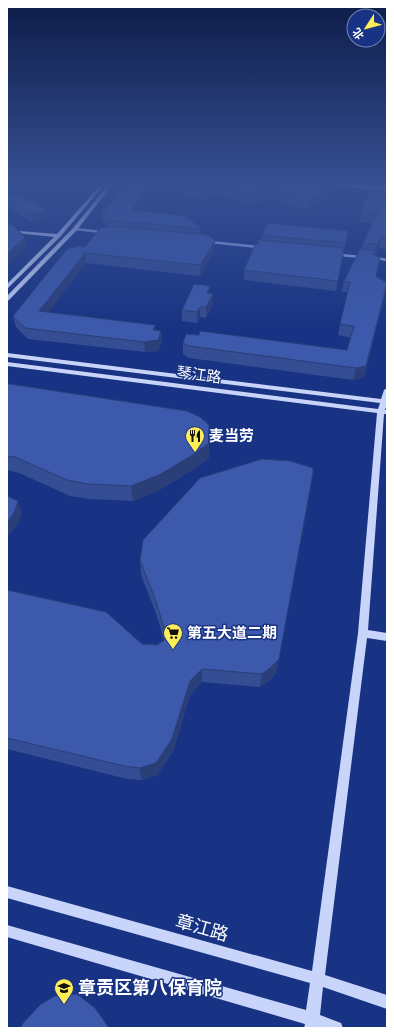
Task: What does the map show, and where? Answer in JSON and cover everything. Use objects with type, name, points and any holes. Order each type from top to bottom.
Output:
[{"type":"main road","points":[[20,232],[58,236]]},
{"type":"main road","points":[[7,287],[61,232]]},
{"type":"main road","points":[[7,299],[72,232]]},
{"type":"main road","name":"琴江路","points":[[7,355],[385,407]]},
{"type":"main road","name":"琴江路","points":[[7,364],[385,407]]},
{"type":"main road","points":[[311,1024],[363,632],[387,390]]},
{"type":"main road","points":[[363,632],[387,637]]},
{"type":"main road","name":"章江路","points":[[7,892],[318,979],[387,1002]]},
{"type":"main road","points":[[7,931],[311,1024],[336,1028]]},
{"type":"street","points":[[207,242],[262,248]]},
{"type":"street","points":[[332,254],[364,257]]},
{"type":"street","points":[[371,258],[387,260]]},
{"type":"building","points":[[7,232],[20,232],[25,237],[7,254]]},
{"type":"building","points":[[97,232],[179,232],[208,235],[215,241],[200,265],[85,253],[39,311],[155,325],[153,330],[161,331],[158,340],[144,342],[25,328],[13,316],[67,249],[78,246],[85,247]]},
{"type":"building","points":[[263,232],[348,232],[346,243],[262,235]]},
{"type":"building","points":[[368,232],[387,232],[387,238],[381,237],[377,244],[363,243]]},
{"type":"building","points":[[259,240],[344,248],[338,281],[244,270],[255,245],[258,244]]},
{"type":"building","points":[[360,249],[375,251],[373,254],[380,258],[376,276],[387,283],[366,366],[356,368],[189,346],[183,343],[186,334],[199,335],[200,331],[347,350],[354,326],[340,324],[350,282],[344,281]]},
{"type":"building","points":[[194,284],[210,286],[207,293],[213,294],[206,307],[200,307],[197,312],[182,310]]},
{"type":"building","points":[[7,384],[187,411],[200,417],[209,425],[209,443],[161,474],[131,486],[87,484],[67,480],[15,457],[7,456]]},
{"type":"building","points":[[262,459],[290,461],[313,468],[279,659],[262,674],[202,669],[190,681],[172,739],[156,763],[140,768],[124,766],[7,738],[7,590],[106,612],[142,644],[157,645],[167,638],[156,601],[140,560],[143,540],[200,478]]},
{"type":"building","points":[[7,496],[18,501],[15,511],[7,523]]},
{"type":"building","points":[[77,994],[95,1008],[109,1028],[20,1028],[41,1004],[55,996]]},
{"type":"place","name":"麦当劳","points":[[195,453]]},
{"type":"place","name":"第五大道二期","points":[[173,650]]},
{"type":"place","name":"章贡区第八保育院","points":[[64,1005]]}]
